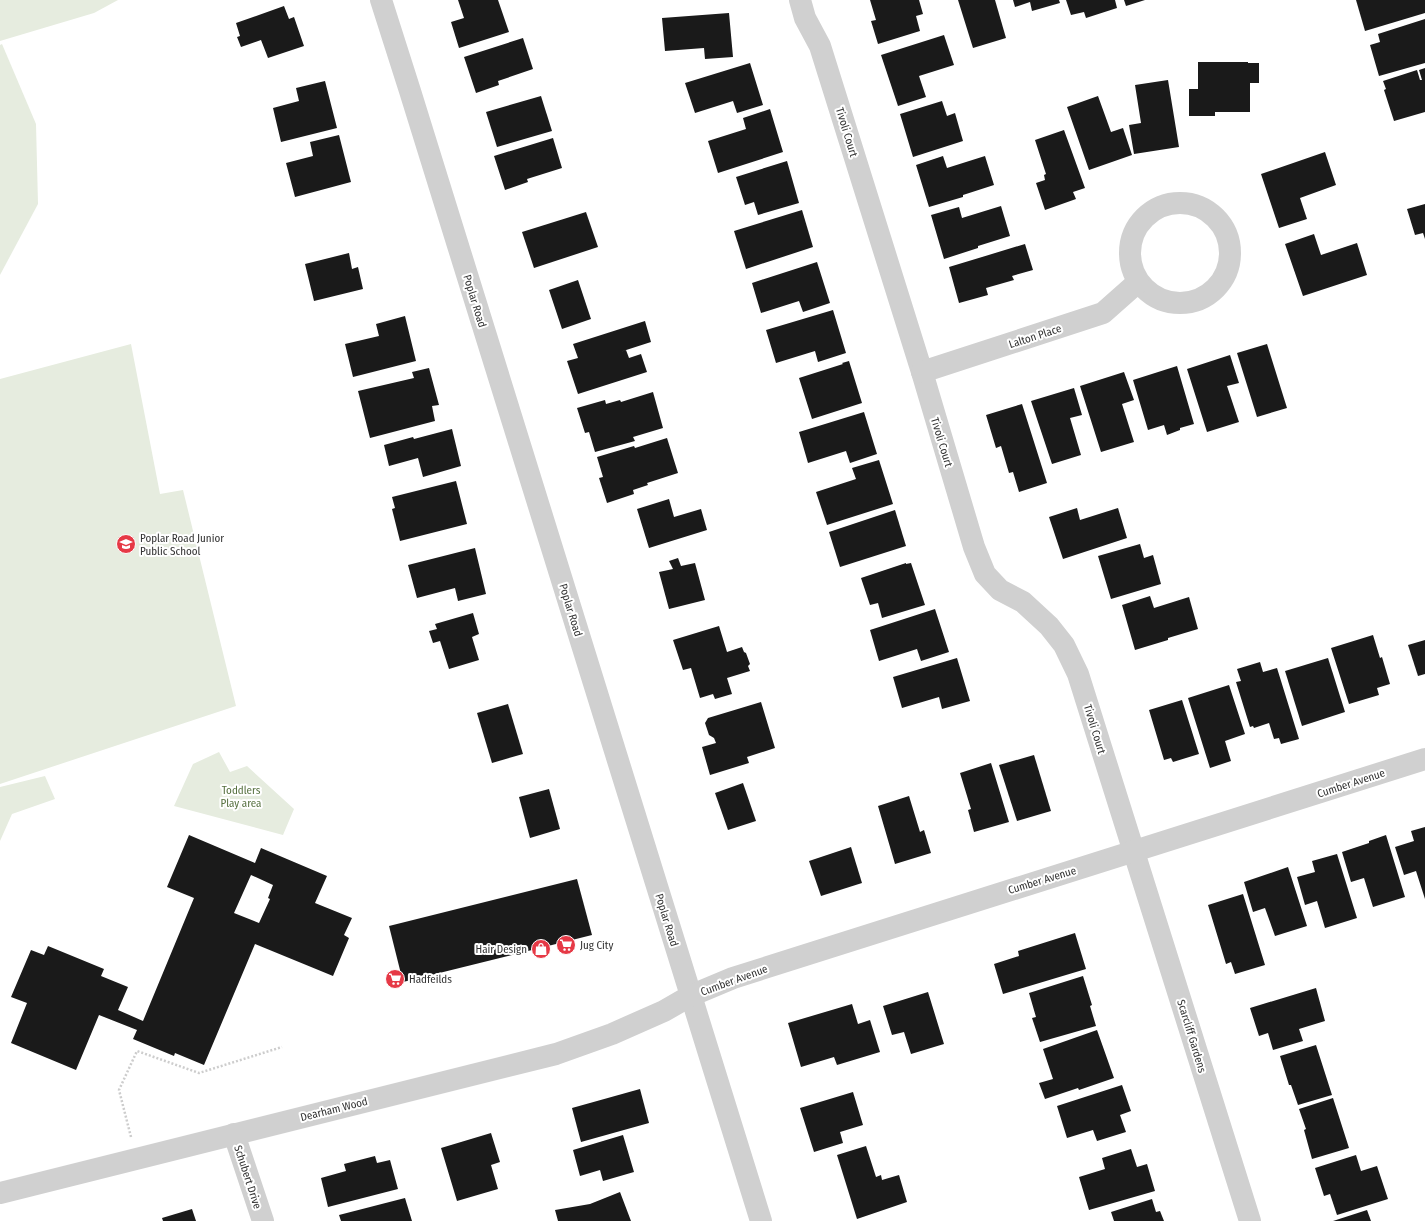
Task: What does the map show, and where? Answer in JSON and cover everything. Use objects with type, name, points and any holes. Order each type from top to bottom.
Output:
[{"type":"street","name":"Poplar Road","points":[[380,0],[410,91],[761,1221]]},
{"type":"street","name":"Tivoli Court","points":[[800,0],[805,18],[820,46],[922,372],[974,547],[985,574],[1000,590],[1022,602],[1049,626],[1064,645],[1078,674],[1134,852]]},
{"type":"street","points":[[1180,203],[1196,205],[1210,212],[1222,225],[1229,241],[1230,258],[1226,275],[1215,290],[1200,299],[1184,304],[1166,302],[1150,295],[1138,282],[1131,268],[1129,252],[1131,237],[1139,223],[1150,212],[1164,205],[1180,203]]},
{"type":"street","name":"Lalton Place","points":[[922,372],[1103,313],[1138,282]]},
{"type":"street","name":"Cumber Avenue","points":[[664,1011],[690,996],[733,978],[1425,759]]},
{"type":"street","name":"Scarcliff Gardens","points":[[1134,852],[1250,1221]]},
{"type":"street","name":"Dearham Wood","points":[[0,1193],[556,1054],[612,1034],[664,1011]]},
{"type":"street","name":"Schubert Drive","points":[[234,1134],[263,1221]]},
{"type":"path","points":[[137,1158],[118,1090],[137,1051],[199,1073],[282,1047]]},
{"type":"green space","points":[[0,0],[118,0],[94,13],[0,41]]},
{"type":"green space","points":[[2,44],[36,124],[38,204],[0,275],[0,45]]},
{"type":"green space","points":[[131,344],[160,494],[183,490],[236,706],[0,784],[0,379]]},
{"type":"green space","name":"Toddlers Play area","points":[[219,752],[230,772],[247,766],[294,809],[283,835],[174,806],[193,764]]},
{"type":"green space","points":[[45,776],[55,799],[12,814],[0,841],[0,787]]},
{"type":"building","points":[[458,0],[498,0],[509,32],[459,48],[451,22],[464,18]]},
{"type":"building","points":[[870,0],[919,0],[923,14],[916,16],[920,31],[878,44],[871,21],[876,20]]},
{"type":"building","points":[[958,0],[995,0],[1006,38],[973,48]]},
{"type":"building","points":[[1013,0],[1059,0],[1060,3],[1032,11],[1030,2],[1015,7]]},
{"type":"building","points":[[1066,0],[1115,0],[1117,8],[1086,18],[1084,12],[1071,15]]},
{"type":"building","points":[[1124,0],[1145,0],[1126,6]]},
{"type":"building","points":[[1356,0],[1425,0],[1425,13],[1365,31]]},
{"type":"building","points":[[284,6],[289,19],[294,17],[304,46],[268,58],[261,40],[241,47],[237,37],[240,36],[236,23]]},
{"type":"building","points":[[729,13],[733,57],[705,59],[704,48],[665,51],[662,18]]},
{"type":"building","points":[[1425,19],[1425,63],[1379,76],[1370,45],[1380,42],[1378,34]]},
{"type":"building","points":[[944,35],[954,65],[919,76],[926,97],[898,106],[881,55]]},
{"type":"building","points":[[523,38],[533,69],[498,81],[499,85],[476,93],[464,57]]},
{"type":"building","points":[[1198,62],[1259,63],[1259,83],[1250,83],[1250,112],[1215,112],[1215,116],[1189,116],[1189,89],[1198,89]]},
{"type":"building","points":[[750,63],[763,105],[737,113],[733,101],[695,113],[685,83]]},
{"type":"building","points":[[1425,68],[1425,112],[1394,121],[1384,90],[1386,89],[1383,81],[1417,70],[1420,80],[1422,80],[1419,70]]},
{"type":"building","points":[[1168,80],[1179,147],[1134,154],[1129,125],[1141,123],[1135,85]]},
{"type":"building","points":[[325,81],[337,128],[281,142],[273,108],[299,101],[296,88]]},
{"type":"building","points":[[541,96],[552,131],[497,147],[486,112]]},
{"type":"building","points":[[1098,96],[1111,132],[1123,128],[1132,155],[1089,170],[1067,107]]},
{"type":"building","points":[[942,101],[947,116],[955,113],[963,141],[913,157],[900,114]]},
{"type":"building","points":[[770,109],[783,152],[718,173],[708,141],[746,129],[743,118]]},
{"type":"building","points":[[1064,130],[1085,188],[1073,192],[1076,199],[1045,210],[1036,183],[1045,180],[1044,175],[1046,174],[1035,140]]},
{"type":"building","points":[[339,135],[351,182],[295,197],[286,163],[313,156],[310,142]]},
{"type":"building","points":[[553,138],[562,168],[527,179],[528,182],[505,190],[494,156]]},
{"type":"building","points":[[1325,152],[1336,185],[1300,198],[1307,219],[1279,228],[1261,174]]},
{"type":"building","points":[[943,156],[947,168],[985,156],[994,185],[963,195],[963,197],[929,207],[916,165]]},
{"type":"building","points":[[787,161],[799,203],[758,215],[754,202],[745,205],[736,177]]},
{"type":"building","points":[[1425,204],[1425,239],[1423,233],[1415,235],[1407,209]]},
{"type":"building","points":[[1001,206],[1010,236],[944,259],[931,215],[959,207],[962,218]]},
{"type":"building","points":[[802,210],[813,247],[746,269],[734,231]]},
{"type":"building","points":[[586,212],[598,247],[534,268],[522,232]]},
{"type":"building","points":[[1314,234],[1321,255],[1357,243],[1367,275],[1303,296],[1285,244]]},
{"type":"building","points":[[1025,244],[1033,270],[1012,276],[1014,280],[986,288],[988,295],[959,303],[949,267]]},
{"type":"building","points":[[349,253],[352,269],[358,267],[363,289],[314,301],[305,264]]},
{"type":"building","points":[[817,262],[830,303],[803,312],[799,301],[761,313],[752,283]]},
{"type":"building","points":[[578,280],[591,319],[562,329],[549,290]]},
{"type":"building","points":[[833,310],[846,353],[818,362],[815,351],[776,363],[766,330]]},
{"type":"building","points":[[405,316],[416,361],[353,377],[345,344],[379,336],[376,324]]},
{"type":"building","points":[[645,321],[651,342],[626,350],[629,358],[641,354],[647,372],[578,394],[567,361],[578,358],[573,344]]},
{"type":"building","points":[[1267,344],[1287,408],[1257,417],[1237,353]]},
{"type":"building","points":[[1230,355],[1239,383],[1227,386],[1239,422],[1207,432],[1187,369]]},
{"type":"building","points":[[849,361],[862,403],[812,419],[799,378]]},
{"type":"building","points":[[1177,366],[1194,424],[1180,428],[1180,430],[1167,435],[1164,425],[1148,430],[1133,380]]},
{"type":"building","points":[[429,368],[439,405],[432,406],[435,421],[370,438],[358,391],[414,378],[412,372]]},
{"type":"building","points":[[1124,372],[1134,400],[1122,404],[1134,442],[1101,452],[1080,386]]},
{"type":"building","points":[[1074,388],[1082,415],[1070,418],[1081,455],[1052,464],[1031,401]]},
{"type":"building","points":[[653,392],[663,428],[633,437],[635,441],[595,452],[589,432],[585,433],[577,408],[605,400],[606,404],[620,400],[621,402]]},
{"type":"building","points":[[1022,404],[1047,483],[1019,492],[1013,472],[1009,473],[1001,446],[996,448],[986,415]]},
{"type":"building","points":[[864,412],[877,454],[850,463],[846,451],[808,463],[799,432]]},
{"type":"building","points":[[452,429],[461,466],[423,477],[418,458],[389,466],[384,445]]},
{"type":"building","points":[[667,438],[678,473],[647,483],[648,485],[633,490],[634,494],[607,503],[599,478],[603,477],[597,457],[634,446],[635,448]]},
{"type":"building","points":[[879,460],[893,504],[827,525],[816,492],[856,479],[852,468]]},
{"type":"building","points":[[456,481],[467,524],[400,541],[392,509],[395,508],[392,497]]},
{"type":"building","points":[[669,499],[674,517],[701,509],[707,530],[649,548],[637,509]]},
{"type":"building","points":[[1077,508],[1080,520],[1118,508],[1127,538],[1063,559],[1049,517]]},
{"type":"building","points":[[895,510],[906,546],[840,567],[829,532]]},
{"type":"building","points":[[1140,544],[1144,558],[1153,555],[1161,584],[1111,599],[1098,556]]},
{"type":"building","points":[[475,548],[486,594],[458,601],[455,588],[417,598],[408,565]]},
{"type":"building","points":[[678,558],[681,566],[695,563],[705,600],[669,609],[659,572],[673,569],[669,561]]},
{"type":"building","points":[[906,563],[911,563],[925,605],[882,618],[878,603],[870,605],[861,578]]},
{"type":"building","points":[[1150,596],[1154,608],[1189,597],[1198,629],[1135,650],[1122,605]]},
{"type":"building","points":[[935,609],[949,652],[921,661],[917,649],[879,661],[870,630]]},
{"type":"building","points":[[473,613],[479,634],[472,637],[479,660],[449,669],[440,641],[433,643],[429,631],[437,629],[435,624]]},
{"type":"building","points":[[719,626],[727,652],[742,647],[750,664],[748,666],[750,671],[727,678],[732,694],[715,699],[713,694],[700,698],[691,668],[683,670],[673,640]]},
{"type":"building","points":[[1373,635],[1380,658],[1382,657],[1390,684],[1377,688],[1379,695],[1349,704],[1331,648]]},
{"type":"building","points":[[1425,640],[1425,674],[1418,676],[1408,645]]},
{"type":"building","points":[[957,658],[970,701],[942,709],[939,697],[902,708],[893,677]]},
{"type":"building","points":[[1328,658],[1345,712],[1302,726],[1285,671]]},
{"type":"building","points":[[1260,662],[1263,672],[1277,668],[1299,739],[1281,744],[1279,738],[1274,739],[1269,723],[1254,728],[1253,726],[1250,727],[1236,682],[1241,681],[1237,669]]},
{"type":"building","points":[[1229,685],[1245,734],[1225,741],[1231,761],[1210,768],[1188,698]]},
{"type":"building","points":[[1182,700],[1199,754],[1173,762],[1171,758],[1164,760],[1149,710]]},
{"type":"building","points":[[761,702],[775,748],[747,757],[749,763],[710,775],[702,747],[716,743],[714,738],[709,735],[705,723],[708,718]]},
{"type":"building","points":[[508,704],[523,754],[492,763],[477,713]]},
{"type":"building","points":[[1034,755],[1051,811],[1017,821],[999,765]]},
{"type":"building","points":[[991,763],[1009,822],[974,832],[968,810],[971,809],[960,773]]},
{"type":"building","points":[[743,783],[756,821],[728,830],[715,793]]},
{"type":"building","points":[[549,789],[560,829],[530,838],[519,797]]},
{"type":"building","points":[[909,796],[920,832],[924,830],[931,853],[895,864],[878,806]]},
{"type":"building","points":[[1425,827],[1425,899],[1416,871],[1404,875],[1395,847],[1414,841],[1411,831]]},
{"type":"building","points":[[189,835],[255,863],[261,848],[327,876],[315,903],[352,918],[344,935],[349,938],[333,976],[255,944],[204,1065],[175,1053],[174,1056],[133,1039],[137,1030],[99,1015],[76,1070],[11,1043],[27,1003],[11,997],[31,950],[44,955],[48,946],[104,969],[101,976],[128,987],[118,1010],[143,1021],[194,898],[167,887]],"holes":[[[251,875],[273,885],[268,898],[270,899],[259,923],[234,913]]]},
{"type":"building","points":[[1386,835],[1405,897],[1373,907],[1364,878],[1351,882],[1342,852],[1369,843],[1369,841]]},
{"type":"building","points":[[851,847],[862,883],[821,896],[809,861]]},
{"type":"building","points":[[1337,854],[1357,918],[1325,928],[1317,901],[1305,905],[1297,877],[1315,872],[1312,861]]},
{"type":"building","points":[[1288,867],[1307,926],[1275,936],[1265,908],[1253,912],[1244,882]]},
{"type":"building","points":[[577,879],[592,935],[403,982],[389,926]]},
{"type":"building","points":[[1243,894],[1265,965],[1235,974],[1231,962],[1226,964],[1208,905]]},
{"type":"building","points":[[1075,933],[1086,969],[1003,994],[994,964],[1019,956],[1018,951]]},
{"type":"building","points":[[1083,976],[1092,1005],[1090,1006],[1096,1026],[1040,1042],[1032,1018],[1036,1017],[1029,993]]},
{"type":"building","points":[[1316,988],[1325,1021],[1299,1029],[1303,1041],[1273,1050],[1268,1033],[1259,1036],[1250,1008]]},
{"type":"building","points":[[928,992],[944,1044],[911,1054],[904,1032],[892,1035],[883,1006]]},
{"type":"building","points":[[852,1004],[858,1024],[870,1020],[880,1052],[837,1065],[834,1057],[801,1067],[788,1023]]},
{"type":"building","points":[[1097,1030],[1114,1078],[1079,1090],[1078,1088],[1045,1099],[1039,1083],[1053,1079],[1043,1049]]},
{"type":"building","points":[[1316,1045],[1332,1095],[1298,1105],[1291,1085],[1289,1085],[1280,1056]]},
{"type":"building","points":[[1122,1085],[1131,1111],[1120,1115],[1126,1132],[1097,1141],[1093,1130],[1067,1138],[1057,1106]]},
{"type":"building","points":[[640,1089],[649,1123],[581,1142],[572,1108]]},
{"type":"building","points":[[853,1092],[863,1125],[840,1132],[843,1143],[814,1152],[800,1108]]},
{"type":"building","points":[[1333,1098],[1349,1148],[1312,1159],[1304,1130],[1306,1129],[1299,1109]]},
{"type":"building","points":[[491,1133],[500,1162],[491,1165],[498,1189],[457,1201],[441,1148]]},
{"type":"building","points":[[623,1135],[634,1172],[603,1181],[600,1170],[580,1176],[573,1150]]},
{"type":"building","points":[[866,1146],[876,1177],[881,1175],[882,1180],[899,1175],[907,1202],[857,1219],[837,1155]]},
{"type":"building","points":[[1131,1149],[1137,1167],[1147,1164],[1155,1191],[1089,1210],[1079,1177],[1105,1169],[1102,1158]]},
{"type":"building","points":[[1356,1155],[1361,1171],[1377,1166],[1388,1199],[1337,1215],[1330,1194],[1324,1196],[1315,1168]]},
{"type":"building","points":[[375,1156],[377,1163],[390,1160],[398,1189],[328,1207],[321,1178],[346,1171],[344,1164]]},
{"type":"building","points":[[620,1192],[631,1221],[558,1221],[555,1210],[590,1204]]},
{"type":"building","points":[[405,1198],[412,1221],[341,1221],[339,1215]]},
{"type":"building","points":[[1152,1199],[1156,1212],[1160,1211],[1164,1221],[1114,1221],[1111,1212]]},
{"type":"building","points":[[192,1209],[196,1221],[163,1221],[162,1218]]},
{"type":"building","points":[[1367,1210],[1371,1221],[1333,1221]]},
{"type":"place","name":"Poplar Road Junior Public School","points":[[126,544]]},
{"type":"place","name":"Jug City","points":[[566,945]]},
{"type":"place","name":"Hair Design","points":[[541,949]]},
{"type":"place","name":"Hadfeilds","points":[[395,979]]}]
